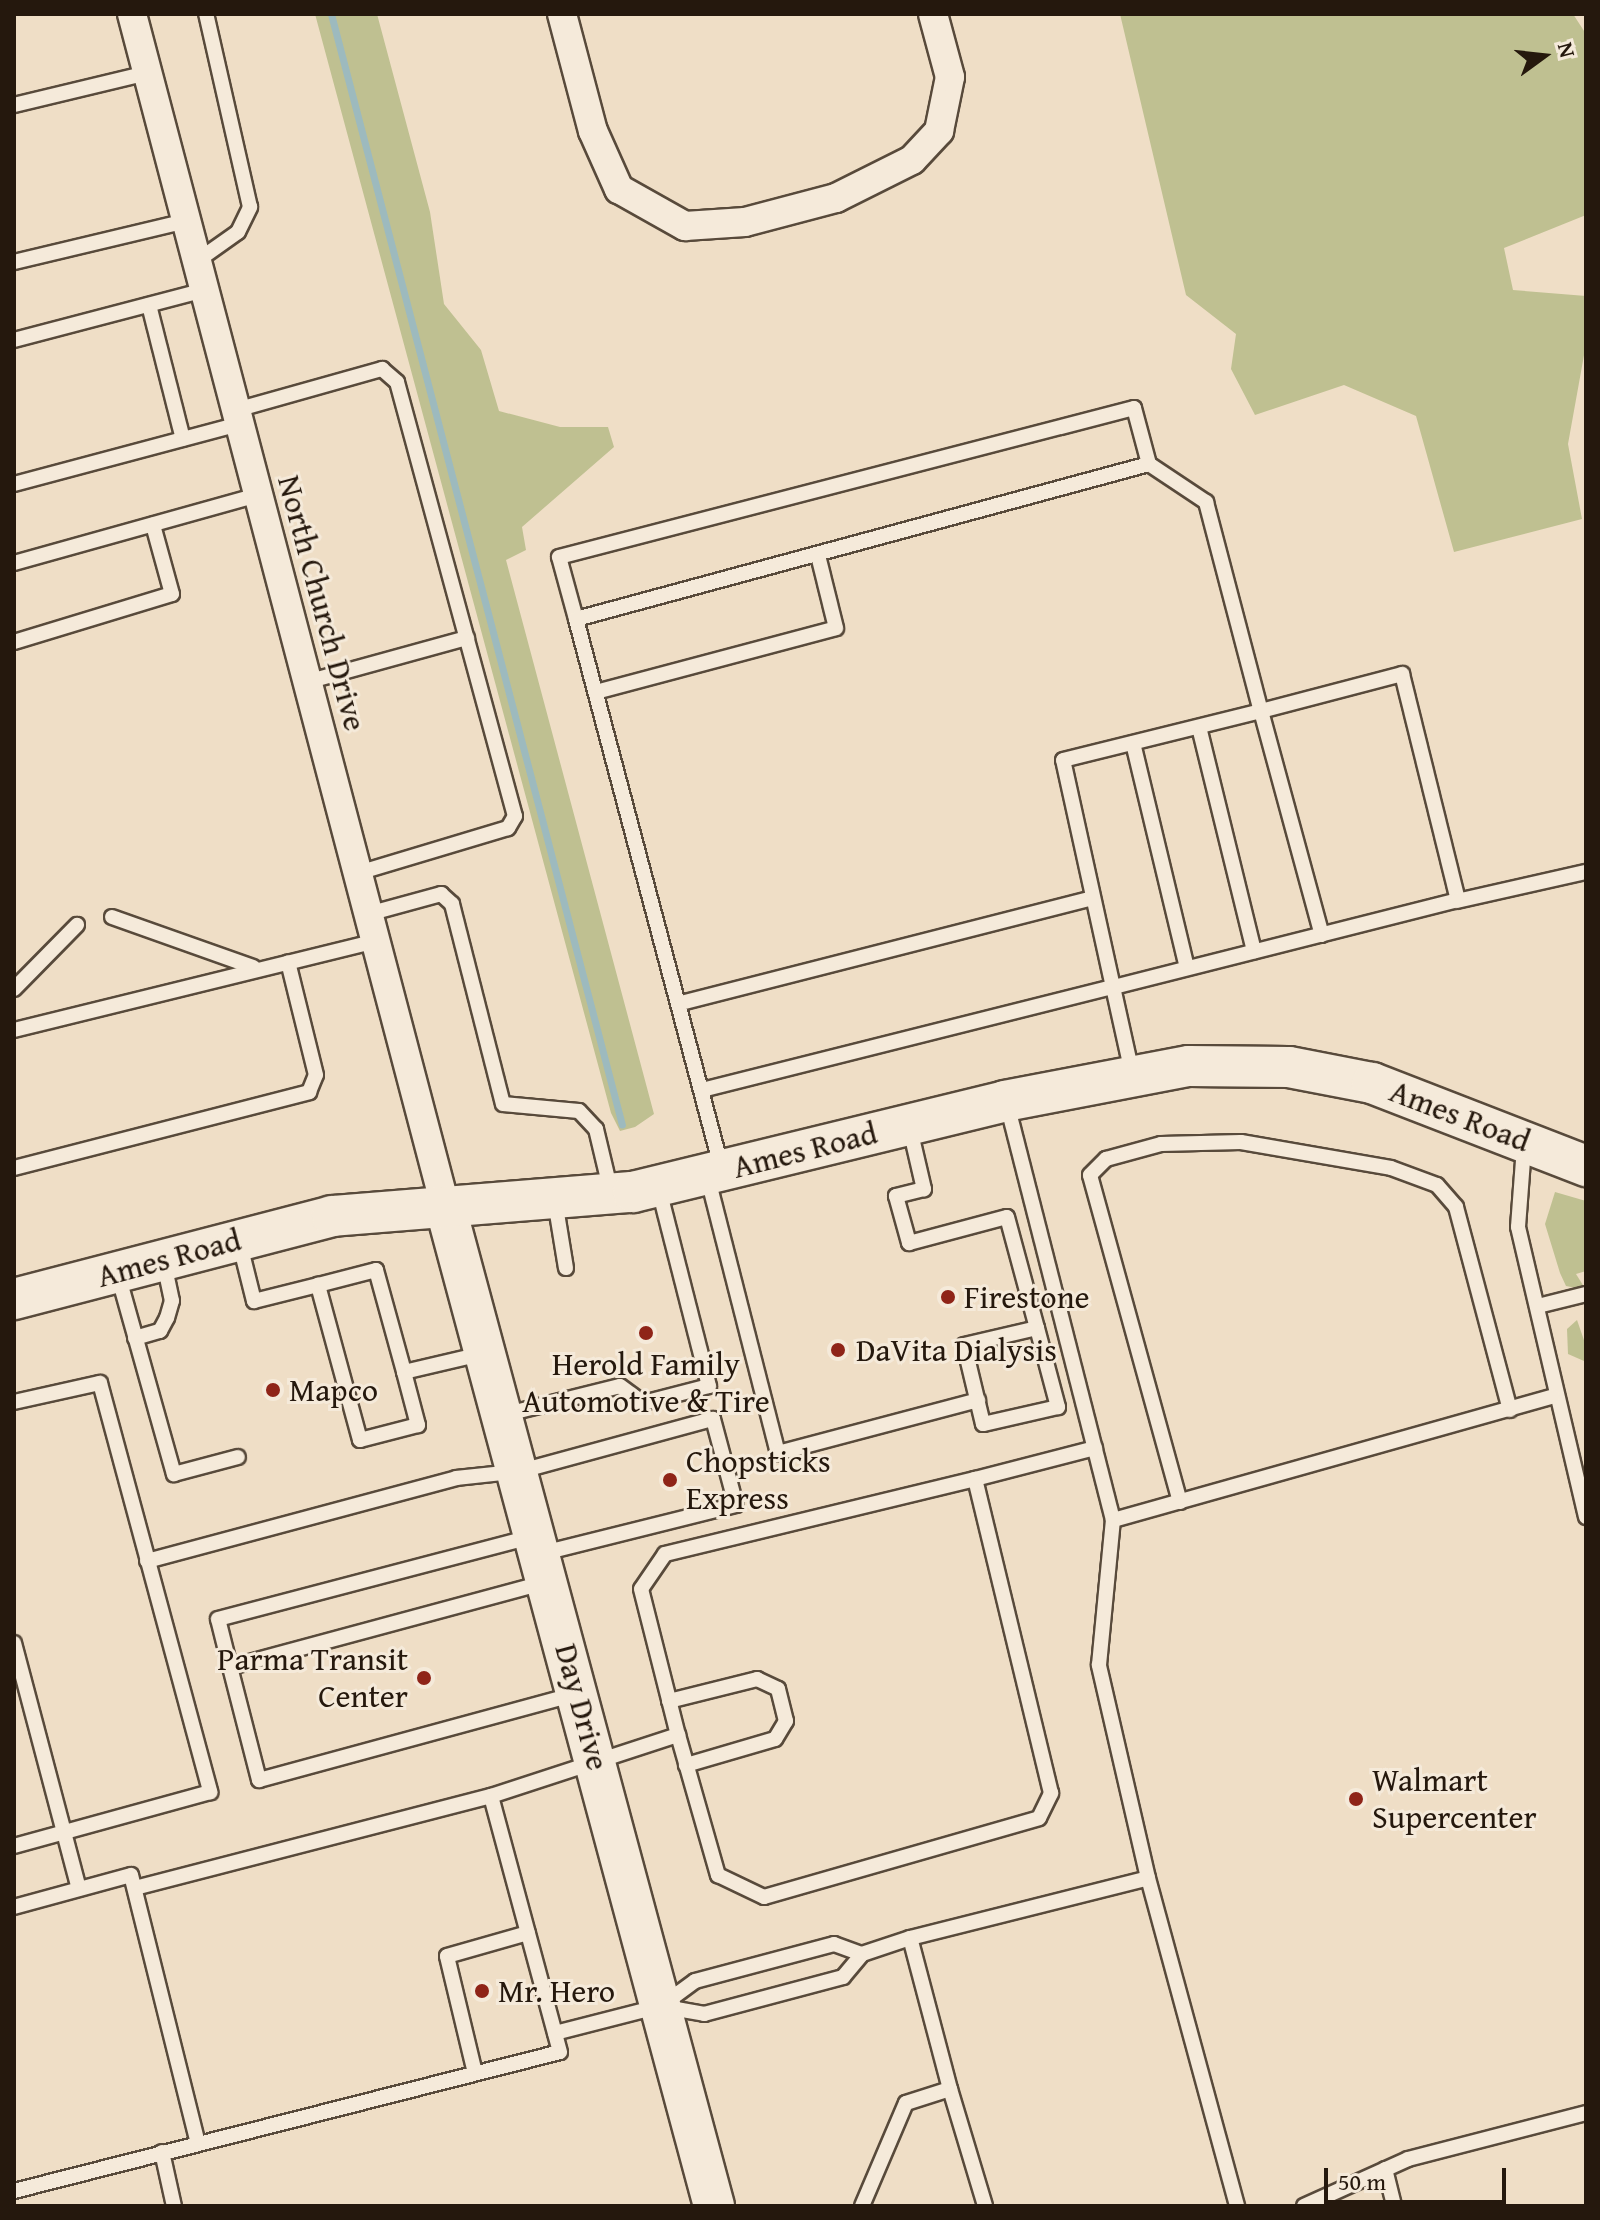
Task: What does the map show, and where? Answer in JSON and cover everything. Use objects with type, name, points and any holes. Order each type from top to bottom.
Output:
[{"type":"street","name":"North Church Drive","points":[[132,14],[446,1209]]},
{"type":"street","points":[[562,14],[593,131],[619,189],[685,226],[745,222],[836,198],[912,160],[939,131],[950,77],[933,14]]},
{"type":"street","name":"Ames Road","points":[[14,1299],[332,1216],[612,1194],[658,1186],[1132,1073],[1289,1067],[1416,1095],[1586,1166]]},
{"type":"street","name":"Day Drive","points":[[446,1209],[507,1414],[714,2206]]},
{"type":"lane","points":[[197,261],[238,232],[250,207],[206,14]]},
{"type":"lane","points":[[14,105],[147,73]]},
{"type":"lane","points":[[14,262],[186,221]]},
{"type":"lane","points":[[14,340],[204,290]]},
{"type":"lane","points":[[149,305],[183,439]]},
{"type":"lane","points":[[14,484],[183,439],[238,417],[382,369],[397,382],[515,816],[508,828],[358,873]]},
{"type":"lane","points":[[978,1400],[778,1453],[681,1003],[559,557],[1134,408],[1149,464],[1206,502],[1322,935]]},
{"type":"lane","points":[[576,619],[1149,464]]},
{"type":"lane","points":[[14,563],[258,495]]},
{"type":"lane","points":[[14,642],[172,594],[153,525]]},
{"type":"lane","points":[[596,692],[836,628],[818,555]]},
{"type":"lane","points":[[307,682],[467,638]]},
{"type":"lane","points":[[1132,1073],[1063,760],[1402,674],[1457,901]]},
{"type":"lane","points":[[1199,727],[1254,951]]},
{"type":"lane","points":[[1133,743],[1187,968]]},
{"type":"lane","points":[[702,1090],[1254,951],[1586,872]]},
{"type":"lane","points":[[368,914],[441,894],[452,904],[503,1104],[579,1111],[596,1129],[612,1194]]},
{"type":"lane","points":[[681,1003],[1093,898]]},
{"type":"lane","points":[[112,917],[253,968]]},
{"type":"lane","points":[[14,989],[77,925]]},
{"type":"lane","points":[[14,1030],[253,968],[376,941]]},
{"type":"lane","points":[[14,1168],[309,1092],[316,1075],[288,962]]},
{"type":"lane","points":[[1005,1101],[1113,1520],[1099,1665],[1148,1878],[1237,2206]]},
{"type":"lane","points":[[909,1125],[924,1189],[896,1196],[909,1243],[1007,1217],[1037,1328],[1058,1407],[983,1424],[964,1345],[1037,1328]]},
{"type":"lane","points":[[1525,1139],[1518,1227],[1538,1306],[1553,1396],[1586,1517]]},
{"type":"lane","points":[[1180,1502],[1090,1175],[1106,1159],[1161,1144],[1241,1142],[1391,1168],[1437,1185],[1456,1207],[1510,1410]]},
{"type":"lane","points":[[507,1414],[620,1386],[643,1403],[709,1386],[658,1186]]},
{"type":"lane","points":[[555,1199],[566,1268]]},
{"type":"lane","points":[[239,1239],[254,1301],[376,1270],[418,1425],[360,1440],[318,1285]]},
{"type":"lane","points":[[135,1338],[160,1331],[167,1318],[172,1301],[162,1259]]},
{"type":"lane","points":[[117,1271],[174,1474],[238,1457]]},
{"type":"lane","points":[[1538,1306],[1586,1294]]},
{"type":"lane","points":[[404,1372],[489,1352]]},
{"type":"lane","points":[[14,1402],[100,1383],[210,1792],[14,1846]]},
{"type":"lane","points":[[1113,1520],[1553,1396]]},
{"type":"lane","points":[[147,1561],[456,1478],[521,1471],[713,1419],[736,1505],[543,1556],[218,1619],[259,1780],[579,1693]]},
{"type":"lane","points":[[975,1479],[1051,1793],[1039,1818],[764,1897],[718,1875],[641,1589],[665,1554],[1095,1448]]},
{"type":"lane","points":[[230,1667],[543,1556]]},
{"type":"lane","points":[[14,1643],[79,1889]]},
{"type":"lane","points":[[669,1701],[757,1679],[778,1689],[786,1721],[775,1739],[686,1765]]},
{"type":"lane","points":[[135,1888],[491,1796],[678,1735]]},
{"type":"lane","points":[[14,2191],[560,2052],[491,1796]]},
{"type":"lane","points":[[14,1907],[131,1875],[198,2143]]},
{"type":"lane","points":[[661,2006],[704,2014],[843,1977],[862,1954],[910,1938],[1148,1878]]},
{"type":"lane","points":[[475,2073],[447,1956],[528,1933]]},
{"type":"lane","points":[[910,1938],[985,2206]]},
{"type":"lane","points":[[555,2033],[661,2006],[695,1981],[834,1944],[862,1954]]},
{"type":"lane","points":[[862,2206],[906,2103],[950,2089]]},
{"type":"lane","points":[[1304,2206],[1385,2169],[1586,2113]]},
{"type":"lane","points":[[162,2152],[174,2206]]},
{"type":"lane","points":[[1385,2169],[1394,2206]]},
{"type":"green space","points":[[315,14],[377,14],[430,212],[444,304],[481,350],[499,411],[560,427],[608,427],[614,447],[522,527],[526,550],[506,560],[654,1114],[635,1127],[620,1131],[611,1113]]},
{"type":"green space","points":[[1120,14],[1573,14],[1586,34],[1586,215],[1504,248],[1513,290],[1586,296],[1586,344],[1568,444],[1582,519],[1454,552],[1416,416],[1344,385],[1255,415],[1231,369],[1236,334],[1186,295]]},
{"type":"green space","points":[[1555,1192],[1586,1201],[1586,1271],[1576,1274],[1586,1290],[1566,1286],[1560,1273],[1545,1224]]},
{"type":"green space","points":[[1577,1320],[1586,1346],[1584,1361],[1568,1354],[1567,1329]]},
{"type":"waterway","points":[[331,14],[622,1125]]},
{"type":"place","name":"Firestone","points":[[948,1297]]},
{"type":"place","name":"Herold Family Automotive & Tire","points":[[646,1333]]},
{"type":"place","name":"DaVita Dialysis","points":[[838,1350]]},
{"type":"place","name":"Mapco","points":[[273,1390]]},
{"type":"place","name":"Chopsticks Express","points":[[670,1480]]},
{"type":"place","name":"Parma Transit Center","points":[[424,1678]]},
{"type":"place","name":"Walmart Supercenter","points":[[1356,1799]]},
{"type":"place","name":"Mr. Hero","points":[[482,1991]]}]
